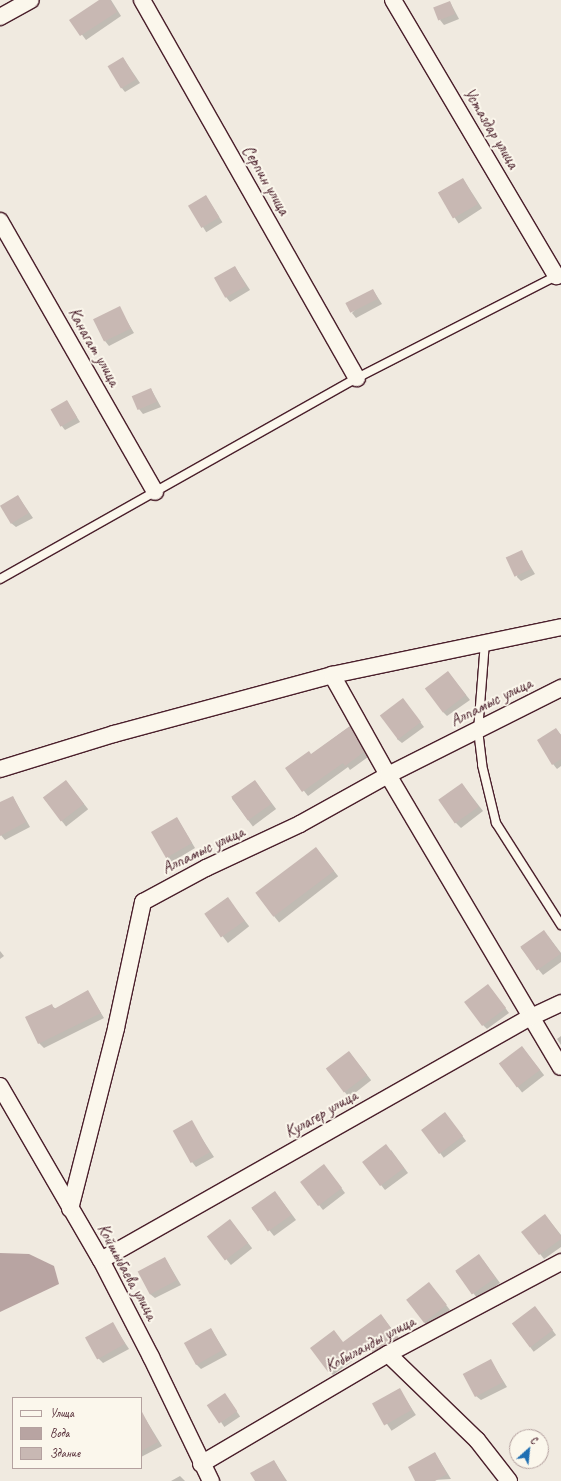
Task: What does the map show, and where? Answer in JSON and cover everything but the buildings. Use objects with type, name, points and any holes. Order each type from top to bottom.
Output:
[{"type":"street","points":[[0,17],[31,0]]},
{"type":"street","name":"Серпин улица","points":[[142,0],[357,378]]},
{"type":"street","name":"Устаздар улица","points":[[393,0],[558,275]]},
{"type":"street","name":"Канагат улица","points":[[0,221],[155,492]]},
{"type":"street","points":[[0,769],[114,734],[332,675],[561,627]]},
{"type":"street","points":[[332,675],[388,776],[561,1067]]},
{"type":"street","name":"Алпамыс улица","points":[[70,1209],[116,1028],[143,902],[206,868],[300,824],[388,776],[561,688]]},
{"type":"street","name":"Кулагер улица","points":[[101,1260],[531,1017],[561,1003]]},
{"type":"street","name":"Койшыбаева улица","points":[[0,1086],[70,1209],[101,1260],[151,1357],[201,1464],[211,1481]]},
{"type":"street","name":"Кобыланды улица","points":[[201,1464],[388,1354],[561,1262]]},
{"type":"street","points":[[388,1354],[477,1440],[509,1481]]},
{"type":"lane","points":[[0,579],[357,378],[558,275]]},
{"type":"lane","points":[[485,642],[478,730],[482,765],[496,823],[561,925]]},
{"type":"water","points":[[0,1253],[29,1254],[54,1266],[59,1284],[0,1312]]}]
